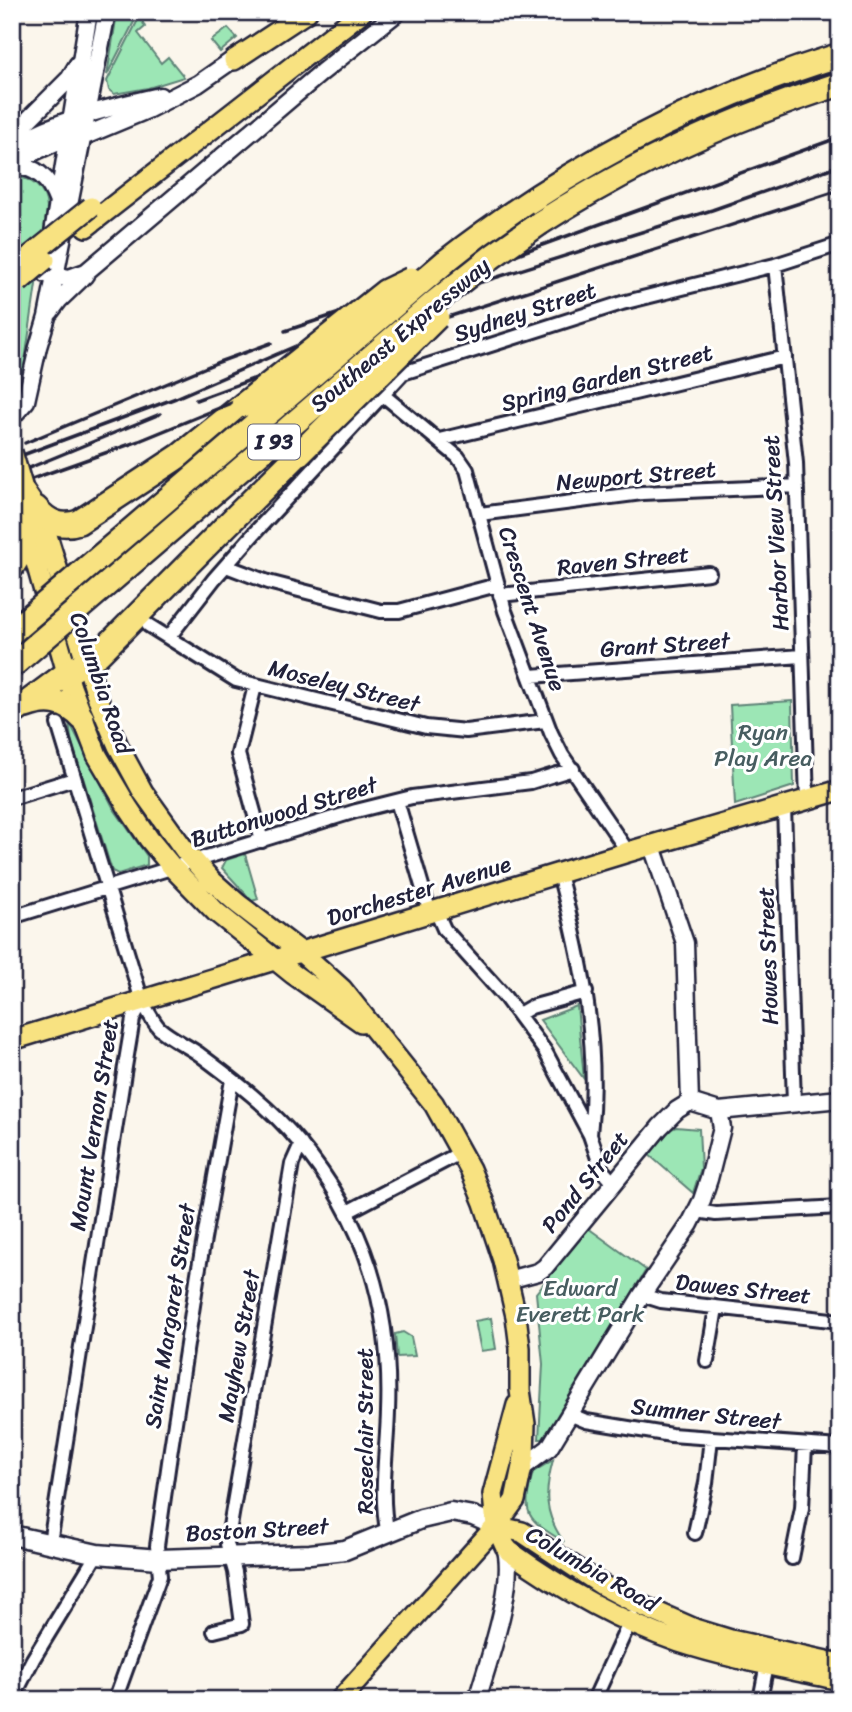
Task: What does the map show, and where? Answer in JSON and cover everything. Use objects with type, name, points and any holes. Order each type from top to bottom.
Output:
[{"type":"highway","name":"Southeast Expressway","points":[[12,632],[445,262],[532,200],[595,159],[660,125],[745,88],[840,55]]},
{"type":"highway","name":"Southeast Expressway","points":[[12,666],[464,279],[540,223],[624,174],[694,139],[754,113],[840,84]]},
{"type":"highway","points":[[30,498],[43,516],[54,523],[75,524],[200,441],[386,291],[445,262]]},
{"type":"highway","points":[[15,712],[99,654],[432,324],[464,279]]},
{"type":"highway","points":[[12,567],[23,550],[27,529]]},
{"type":"highway","points":[[15,712],[33,703],[53,701],[70,707],[82,718]]},
{"type":"main road","points":[[234,60],[307,12]]},
{"type":"main road","points":[[16,276],[91,207],[341,12]]},
{"type":"main road","points":[[16,276],[86,227],[362,12]]},
{"type":"main road","name":"Columbia Road","points":[[12,452],[48,538],[76,668],[82,718],[97,755],[116,789],[149,839],[216,912],[320,994],[374,1031]]},
{"type":"main road","name":"Columbia Road","points":[[30,498],[27,529],[76,668],[102,710],[124,759],[154,808],[194,861],[238,904],[301,952],[342,989],[428,1097],[462,1152],[484,1202],[509,1280],[519,1340],[520,1390],[525,1435],[522,1468],[515,1500],[496,1526]]},
{"type":"main road","name":"Dorchester Avenue","points":[[12,1040],[840,790]]},
{"type":"main road","points":[[242,934],[244,969]]},
{"type":"main road","name":"Columbia Road","points":[[520,1390],[493,1494],[496,1526],[505,1546],[542,1572],[634,1613],[713,1635],[840,1664]]},
{"type":"main road","name":"Boston Street","points":[[12,1535],[97,1555],[159,1559],[332,1552],[357,1547],[429,1516],[451,1511],[473,1516],[496,1526]]},
{"type":"main road","points":[[340,1700],[496,1526]]},
{"type":"main road","name":"Columbia Road","points":[[496,1526],[522,1532],[590,1578],[634,1613],[681,1642],[840,1680]]},
{"type":"street","points":[[12,417],[24,406],[47,317],[71,142],[70,121],[89,12]]},
{"type":"street","points":[[38,347],[38,319],[53,268],[58,202],[71,142],[87,115],[107,12]]},
{"type":"street","points":[[12,164],[71,142],[183,92],[234,60],[291,12]]},
{"type":"street","points":[[47,317],[59,300],[96,264],[287,101],[398,12]]},
{"type":"street","points":[[12,136],[69,79],[82,52]]},
{"type":"street","points":[[96,74],[99,87],[106,97],[115,102],[127,103]]},
{"type":"street","points":[[12,146],[87,115],[127,103],[183,92]]},
{"type":"street","points":[[12,164],[39,173],[50,184],[58,202]]},
{"type":"street","name":"Sydney Street","points":[[169,637],[226,566],[403,373],[622,303],[775,265],[840,244]]},
{"type":"street","points":[[53,268],[96,264]]},
{"type":"street","name":"Harbor View Street","points":[[775,265],[797,486],[807,800]]},
{"type":"street","name":"Spring Garden Street","points":[[439,440],[785,357]]},
{"type":"street","points":[[12,401],[31,382]]},
{"type":"street","name":"Crescent Avenue","points":[[382,394],[439,440],[458,457],[467,470],[499,590],[545,721],[556,744],[628,852]]},
{"type":"street","name":"Newport Street","points":[[480,514],[642,493],[797,486]]},
{"type":"street","name":"Raven Street","points":[[226,566],[268,582],[381,611],[399,611],[499,590],[709,573]]},
{"type":"street","name":"Moseley Street","points":[[148,625],[236,680],[255,686],[440,730],[466,731],[545,721]]},
{"type":"street","name":"Grant Street","points":[[531,676],[802,656]]},
{"type":"street","points":[[255,686],[238,754],[262,841]]},
{"type":"street","name":"Mount Vernon Street","points":[[50,1543],[133,1019],[142,1001],[58,724]]},
{"type":"street","name":"Buttonwood Street","points":[[12,917],[397,800],[531,782],[573,769]]},
{"type":"street","points":[[12,798],[74,779]]},
{"type":"street","points":[[397,800],[433,912],[447,934],[519,1014],[563,1082],[590,1135],[602,1170],[613,1182]]},
{"type":"street","name":"Howes Street","points":[[784,807],[794,1103]]},
{"type":"street","points":[[652,846],[685,943],[690,1102],[719,1111],[840,1099]]},
{"type":"street","points":[[559,874],[580,956],[586,992],[594,1069],[590,1135]]},
{"type":"street","points":[[519,1014],[531,1007],[586,992]]},
{"type":"street","name":"Roseclair Street","points":[[142,1001],[162,1030],[200,1055],[268,1110],[301,1144],[325,1175],[347,1212],[364,1251],[380,1300],[387,1338],[390,1377],[383,1481],[388,1534]]},
{"type":"street","name":"Saint Margaret Street","points":[[116,1700],[160,1576],[157,1546],[232,1080]]},
{"type":"street","name":"Pond Street","points":[[509,1280],[545,1267],[664,1123],[690,1102]]},
{"type":"street","points":[[522,1468],[546,1452],[697,1210],[709,1179],[722,1128],[719,1111]]},
{"type":"street","name":"Mayhew Street","points":[[214,1631],[242,1625],[235,1572],[227,1544],[292,1164],[301,1144]]},
{"type":"street","points":[[347,1212],[462,1152]]},
{"type":"street","points":[[697,1210],[716,1214],[840,1207]]},
{"type":"street","name":"Dawes Street","points":[[642,1295],[661,1301],[840,1321]]},
{"type":"street","points":[[708,1361],[716,1308]]},
{"type":"street","name":"Sumner Street","points":[[569,1414],[581,1420],[659,1433],[840,1447]]},
{"type":"street","points":[[695,1533],[706,1483],[711,1438]]},
{"type":"street","points":[[792,1558],[802,1508],[805,1444]]},
{"type":"street","points":[[477,1700],[505,1596],[508,1571],[505,1546]]},
{"type":"street","points":[[12,1700],[40,1648],[97,1555]]},
{"type":"street","points":[[505,1596],[519,1577],[542,1572]]},
{"type":"street","points":[[594,1700],[634,1613]]},
{"type":"street","points":[[760,1700],[767,1664]]},
{"type":"green space","points":[[139,12],[107,75],[117,14]]},
{"type":"green space","points":[[140,16],[145,27],[138,33],[161,63],[168,57],[184,77],[148,88],[114,94],[109,90],[107,81]]},
{"type":"green space","points":[[228,28],[237,38],[220,52],[211,41]]},
{"type":"green space","points":[[12,177],[31,181],[36,185],[44,195],[47,208],[25,361],[12,386]]},
{"type":"green space","name":"Ryan Play Area","points":[[792,701],[794,786],[735,805],[730,705]]},
{"type":"green space","points":[[69,721],[114,809],[147,856],[147,865],[118,874],[112,871],[71,739]]},
{"type":"green space","points":[[245,854],[258,899],[252,901],[222,868],[226,860]]},
{"type":"green space","points":[[577,1006],[584,1079],[540,1020]]},
{"type":"green space","points":[[676,1127],[699,1129],[701,1168],[693,1193],[648,1154]]},
{"type":"green space","name":"Edward Everett Park","points":[[588,1228],[646,1270],[543,1439],[539,1439],[543,1364],[536,1293]]},
{"type":"green space","points":[[491,1318],[496,1349],[481,1351],[475,1321]]},
{"type":"green space","points":[[403,1332],[411,1337],[415,1356],[397,1357],[395,1334]]},
{"type":"green space","points":[[553,1460],[547,1493],[549,1512],[564,1542],[542,1528],[530,1515],[528,1507],[533,1472]]},
{"type":"railway","points":[[285,331],[512,256],[840,137]]},
{"type":"railway","points":[[12,459],[176,398],[344,325],[712,210],[840,165]]},
{"type":"railway","points":[[12,486],[139,441],[417,327],[840,190]]},
{"type":"railway","points":[[25,443],[216,363],[271,343]]},
{"type":"railway","points":[[196,400],[337,348]]},
{"type":"railway","points":[[12,475],[160,414]]}]
